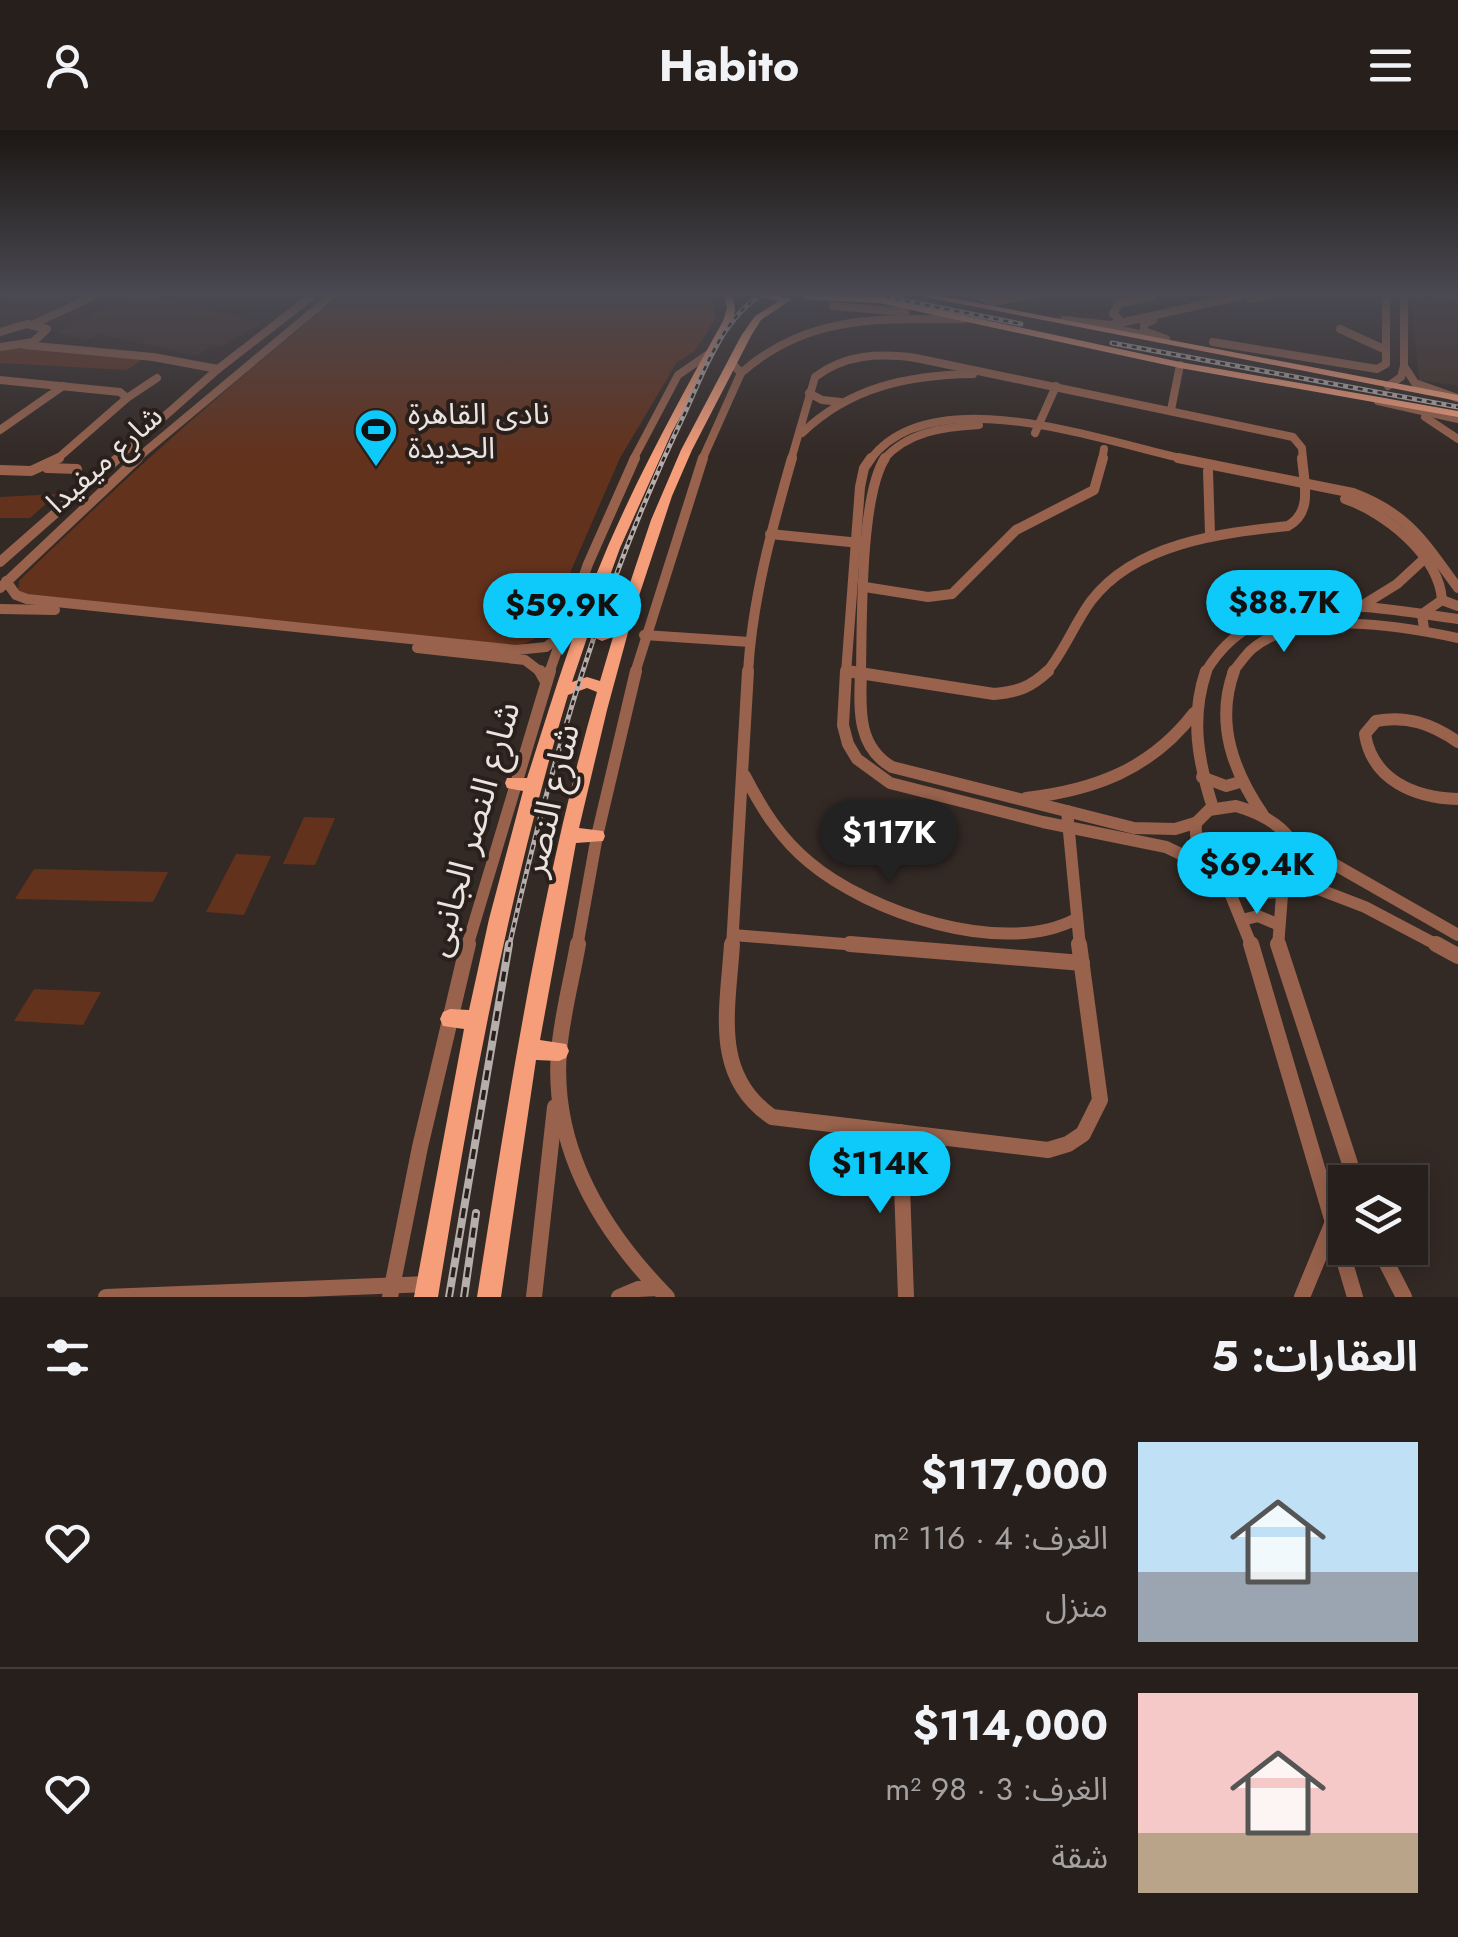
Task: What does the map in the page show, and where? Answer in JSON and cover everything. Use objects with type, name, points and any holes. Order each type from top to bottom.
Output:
[{"type":"main road","name":"شارع النصر","points":[[427,1290],[477,1020],[534,785],[651,443],[710,347]]},
{"type":"main road","name":"شارع النصر","points":[[489,1297],[529,1049],[571,835],[622,628],[658,516],[688,471],[744,347]]},
{"type":"main road","points":[[1101,347],[1458,416]]},
{"type":"main road","points":[[1185,347],[1458,398]]},
{"type":"main road","points":[[585,627],[602,636],[622,628]]},
{"type":"main road","points":[[564,691],[587,682],[600,687],[605,694]]},
{"type":"main road","points":[[512,783],[534,785]]},
{"type":"main road","points":[[571,835],[597,836]]},
{"type":"main road","points":[[450,1020],[477,1020]]},
{"type":"main road","points":[[529,1049],[559,1051]]},
{"type":"street","points":[[66,347],[210,360],[233,358]]},
{"type":"street","points":[[95,347],[156,355],[218,369]]},
{"type":"street","name":"شارع ميفيدا","points":[[0,562],[106,465],[247,347]]},
{"type":"street","name":"شارع ميفيدا","points":[[3,584],[144,452],[270,347]]},
{"type":"street","points":[[737,368],[769,347]]},
{"type":"street","points":[[1191,347],[1204,351]]},
{"type":"street","points":[[1244,347],[1366,369],[1385,366],[1386,350],[1380,347]]},
{"type":"street","points":[[1388,386],[1401,377],[1404,347]]},
{"type":"street","points":[[854,672],[994,694],[1026,691],[1042,682],[1088,603],[1109,582],[1161,551],[1210,534],[1294,524],[1304,512],[1304,488],[1302,448],[1293,437],[932,361],[879,355],[845,360],[823,370],[809,392],[770,534],[750,642],[726,1050],[739,1090],[772,1118],[1048,1150],[1079,1139],[1096,1117],[1100,1100],[1076,919],[1067,811]]},
{"type":"street","points":[[927,376],[936,368],[932,361]]},
{"type":"street","points":[[1170,410],[1180,364]]},
{"type":"street","points":[[1404,366],[1414,383],[1458,398]]},
{"type":"street","points":[[799,436],[841,402],[877,387],[927,376],[1002,376]]},
{"type":"street","points":[[43,468],[57,461],[127,398],[157,378]]},
{"type":"street","points":[[0,380],[120,392],[127,398]]},
{"type":"street","points":[[0,430],[63,386]]},
{"type":"street","points":[[1037,430],[1056,386]]},
{"type":"street","points":[[809,392],[822,400],[841,402]]},
{"type":"street","points":[[1374,400],[1412,411],[1458,416]]},
{"type":"street","points":[[1412,411],[1458,440]]},
{"type":"street","points":[[1263,815],[1236,806],[1213,808],[1195,823],[1155,830],[916,776],[881,761],[863,733],[854,672],[854,543],[864,470],[886,438],[918,424],[979,418],[1304,488],[1370,498],[1400,514],[1422,534],[1458,588]]},
{"type":"street","points":[[1208,468],[1104,449],[1037,430],[999,426],[960,426],[924,433],[902,444],[876,472],[844,735],[858,759],[872,772],[901,786],[1068,828],[1166,846],[1206,866],[1226,883],[1255,895],[1282,894],[1300,882],[1304,870],[1295,842]]},
{"type":"street","points":[[1446,430],[1458,428]]},
{"type":"street","name":"شارع النصر الجانبى","points":[[391,1291],[450,1020],[512,783],[604,521],[651,443]]},
{"type":"street","points":[[865,587],[928,597],[961,589],[1016,530],[1094,490],[1104,449]]},
{"type":"street","points":[[123,451],[144,452]]},
{"type":"street","points":[[106,465],[126,469]]},
{"type":"street","points":[[0,470],[77,468]]},
{"type":"street","points":[[1208,468],[1210,534]]},
{"type":"street","points":[[534,1297],[559,1051],[597,836],[644,635],[688,471]]},
{"type":"street","points":[[1304,488],[1383,514],[1408,535],[1442,588],[1442,600]]},
{"type":"street","points":[[770,534],[869,544]]},
{"type":"street","points":[[1361,606],[1397,584],[1424,560]]},
{"type":"street","points":[[3,584],[16,595],[101,609],[534,656]]},
{"type":"street","points":[[1,607],[16,595]]},
{"type":"street","points":[[1442,600],[1458,606]]},
{"type":"street","points":[[1422,614],[1442,600]]},
{"type":"street","points":[[1213,808],[1202,777],[1194,714],[1197,694],[1210,660],[1246,626],[1295,609],[1361,606],[1458,619]]},
{"type":"street","points":[[1,607],[534,656],[562,636]]},
{"type":"street","points":[[1422,614],[1424,630]]},
{"type":"street","points":[[1458,638],[1393,624],[1322,624],[1280,634],[1249,654],[1229,683],[1225,701],[1225,735],[1240,782],[1263,815],[1295,842],[1458,935]]},
{"type":"street","points":[[644,635],[750,642]]},
{"type":"street","points":[[534,656],[546,682]]},
{"type":"street","points":[[1018,798],[1077,791],[1128,773],[1168,746],[1194,714]]},
{"type":"street","points":[[1453,736],[1415,720],[1387,718],[1369,726],[1364,744],[1376,766],[1400,785],[1458,807]]},
{"type":"street","points":[[742,768],[753,797],[782,836],[820,872],[852,891],[929,922],[1015,935],[1049,933],[1076,919]]},
{"type":"street","points":[[1202,777],[1226,786],[1240,782]]},
{"type":"street","points":[[1428,797],[1458,799]]},
{"type":"street","points":[[1195,823],[1194,843],[1206,866]]},
{"type":"street","points":[[1300,882],[1365,908],[1458,956]]},
{"type":"street","points":[[1226,883],[1242,920],[1328,1205]]},
{"type":"street","points":[[1282,894],[1276,924],[1278,954],[1350,1165]]},
{"type":"street","points":[[1242,920],[1258,916],[1276,924]]},
{"type":"street","points":[[732,935],[1082,963]]},
{"type":"street","points":[[1015,935],[1018,958]]},
{"type":"street","points":[[558,1082],[566,1138],[580,1178],[626,1254],[663,1293]]},
{"type":"street","points":[[900,1132],[906,1297]]},
{"type":"street","points":[[1302,1297],[1328,1234]]},
{"type":"street","points":[[1347,1265],[1357,1295]]},
{"type":"street","points":[[1387,1265],[1401,1295]]},
{"type":"street","points":[[619,1297],[638,1289],[663,1293]]},
{"type":"street","points":[[106,1297],[427,1290]]},
{"type":"shaded area","points":[[47,347],[143,359],[127,370],[0,363],[0,351]]},
{"type":"shaded area","points":[[159,347],[210,347],[195,356]]},
{"type":"shaded area","name":"نادى القاهرة الجديدة","points":[[278,347],[697,347],[677,362],[620,458],[543,635],[515,648],[27,596],[18,591],[19,581],[102,501]]},
{"type":"shaded area","points":[[1416,347],[1458,347],[1458,386],[1419,380]]},
{"type":"shaded area","points":[[57,494],[30,518],[0,518],[0,497]]},
{"type":"shaded area","points":[[304,817],[335,818],[315,865],[283,864]]},
{"type":"shaded area","points":[[236,854],[271,856],[244,915],[206,912]]},
{"type":"shaded area","points":[[34,869],[168,872],[153,902],[15,899]]},
{"type":"shaded area","points":[[34,989],[101,992],[83,1025],[14,1021]]},
{"type":"railway","points":[[509,947],[560,744],[602,613],[653,483],[715,347]]},
{"type":"railway","points":[[1136,347],[1458,407]]},
{"type":"railway","points":[[449,1297],[509,944]]},
{"type":"railway","points":[[464,1297],[476,1213]]},
{"type":"place","name":"نادى القاهرة الجديدة","points":[[376,468]]}]
